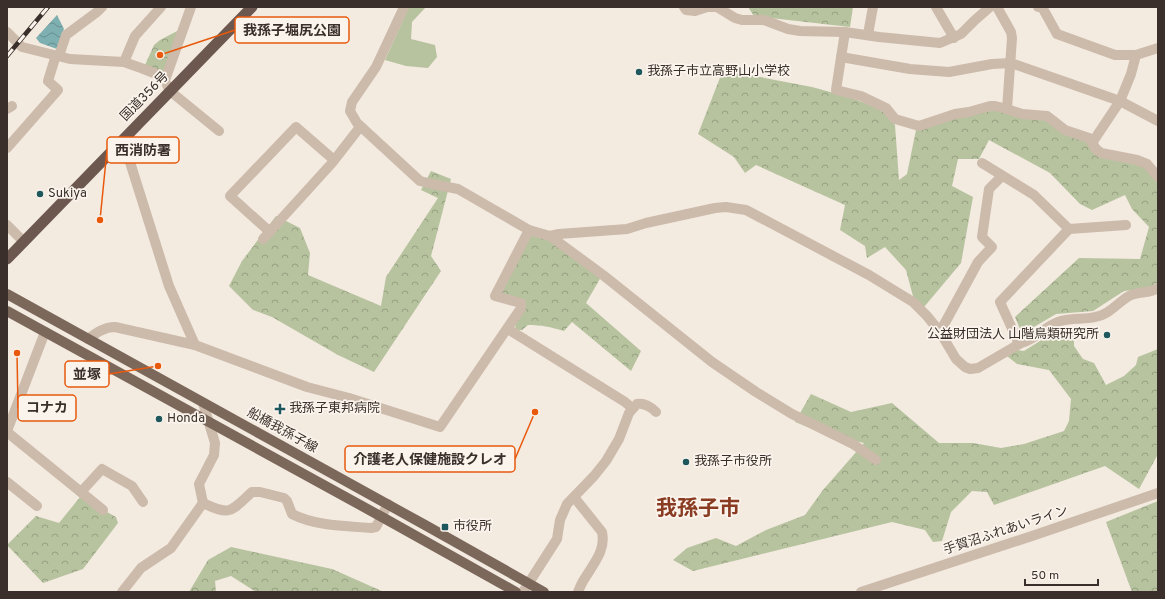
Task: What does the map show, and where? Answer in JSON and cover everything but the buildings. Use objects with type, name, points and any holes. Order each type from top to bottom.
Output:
[{"type":"highway","name":"国道356号","points":[[7,259],[252,7]]},
{"type":"main road","name":"船橋我孫子線","points":[[7,294],[388,504],[526,588],[544,592]]},
{"type":"main road","points":[[7,311],[382,516],[516,592]]},
{"type":"street","points":[[7,148],[58,90],[48,81],[66,35],[102,7]]},
{"type":"street","points":[[124,62],[135,36],[161,7]]},
{"type":"street","points":[[165,80],[191,7]]},
{"type":"street","points":[[404,7],[376,67],[352,102],[350,111],[360,126],[420,181],[458,189],[529,230],[550,236],[719,367],[792,414],[853,444],[876,460]]},
{"type":"street","points":[[684,7],[686,10],[695,11],[707,7],[717,8],[735,18],[742,20],[764,20],[788,29],[800,31],[845,32],[940,43],[961,34],[974,20],[990,7]]},
{"type":"street","points":[[868,34],[873,7]]},
{"type":"street","points":[[936,7],[954,38]]},
{"type":"street","points":[[997,7],[1011,32],[1012,38],[1007,109]]},
{"type":"street","points":[[1038,7],[1042,7],[1057,34],[1115,55],[1136,54],[1158,48]]},
{"type":"street","points":[[7,32],[22,47],[70,59],[124,62],[159,75],[165,80],[170,91],[219,131]]},
{"type":"street","points":[[845,32],[836,90],[861,96],[880,105],[886,108],[895,119],[919,126],[955,114],[990,106],[995,106],[1022,114],[1047,116],[1065,130],[1089,138],[1096,149],[1101,153],[1137,160],[1147,164],[1158,176]]},
{"type":"street","points":[[1092,143],[1120,101],[1131,74],[1136,54]]},
{"type":"street","points":[[841,57],[910,68],[949,72],[992,64],[1011,63],[1120,101],[1158,121]]},
{"type":"street","points":[[334,160],[296,127],[230,196],[266,236],[334,160],[360,126]]},
{"type":"street","points":[[123,140],[169,286],[195,345]]},
{"type":"street","points":[[982,163],[1034,195],[1069,229]]},
{"type":"street","points":[[940,332],[978,262],[992,248],[982,237],[988,189],[1002,176]]},
{"type":"street","points":[[550,236],[627,229],[646,223],[715,208],[726,207],[746,210],[881,281],[913,302],[940,332],[956,359],[962,365],[970,369],[978,368],[1019,344],[1026,342],[1052,324],[1060,321],[1098,316],[1111,310],[1130,296],[1153,291],[1158,288]]},
{"type":"street","points":[[7,225],[24,242]]},
{"type":"street","points":[[1019,344],[1000,302],[1069,229],[1126,225]]},
{"type":"street","points":[[88,339],[109,327],[115,327],[195,345],[307,387],[348,398],[440,427],[521,308],[521,303],[496,296],[529,230]]},
{"type":"street","points":[[508,329],[625,402],[632,408]]},
{"type":"street","points":[[45,332],[7,432],[103,510]]},
{"type":"street","points":[[122,592],[141,568],[171,548],[203,503],[199,484],[214,455],[215,443],[203,403]]},
{"type":"street","points":[[526,588],[557,539],[562,513],[567,504],[606,461],[619,439],[626,419],[632,408],[637,404],[642,404],[656,412]]},
{"type":"street","points":[[81,492],[102,469],[132,486],[143,502]]},
{"type":"street","points":[[7,482],[36,506]]},
{"type":"street","points":[[203,503],[222,511],[228,511],[236,507],[252,492],[260,492],[284,498],[287,501],[292,514],[300,518],[319,523],[371,528],[376,527],[388,504]]},
{"type":"street","name":"手賀沼ふれあいライン","points":[[861,592],[1158,493]]},
{"type":"street","points":[[574,497],[602,532],[603,536],[601,551],[578,592]]},
{"type":"green space","points":[[409,7],[426,7],[412,22],[411,39],[435,45],[437,57],[428,68],[406,66],[385,60]]},
{"type":"green space","points":[[748,7],[853,7],[850,27],[754,16]]},
{"type":"green space","points":[[181,29],[165,70],[161,72],[145,65],[154,45],[160,40]]},
{"type":"green space","points":[[723,70],[812,87],[852,98],[882,110],[895,125],[899,180],[907,174],[916,130],[948,120],[994,109],[1045,119],[1079,137],[1091,146],[1146,167],[1158,181],[1158,282],[1149,288],[1124,291],[1093,311],[1056,314],[1022,334],[1015,317],[1079,258],[1140,259],[1149,227],[1132,209],[1125,195],[1092,210],[1080,204],[1050,173],[989,140],[979,159],[958,159],[952,186],[973,197],[961,263],[924,307],[914,300],[906,270],[885,247],[867,258],[865,246],[840,230],[845,205],[756,165],[745,173],[734,157],[698,134]]},
{"type":"green space","points":[[431,171],[451,179],[431,256],[441,271],[374,372],[338,355],[272,317],[253,310],[229,286],[242,261],[276,216],[300,228],[310,253],[308,275],[381,306],[386,277],[438,198],[421,190]]},
{"type":"green space","points":[[530,235],[549,240],[601,277],[586,303],[641,351],[631,371],[572,322],[564,331],[546,326],[533,325],[528,325],[522,330],[516,330],[515,325],[526,307],[525,303],[500,295]]},
{"type":"green space","points":[[1074,327],[1074,346],[1083,359],[1094,363],[1106,385],[1124,376],[1136,365],[1138,357],[1158,349],[1158,454],[1139,489],[1105,466],[994,505],[987,492],[972,491],[951,512],[942,541],[933,542],[925,530],[892,522],[693,571],[673,560],[687,548],[716,538],[736,546],[766,530],[805,515],[823,490],[864,443],[828,435],[795,422],[811,394],[851,412],[892,403],[939,443],[973,443],[1001,448],[1024,444],[1064,431],[1069,421],[1071,399],[1049,370],[1017,364],[1007,356],[1017,350],[1024,351],[1059,329]]},
{"type":"green space","points":[[80,497],[116,517],[118,523],[83,569],[43,583],[7,545],[36,516],[59,523]]},
{"type":"green space","points":[[1158,501],[1158,592],[1132,592],[1106,522]]},
{"type":"green space","points":[[231,547],[332,569],[384,592],[256,592],[231,576],[215,581],[216,592],[189,592],[208,560]]},
{"type":"water","points":[[57,15],[64,29],[57,49],[40,43],[36,38]]},
{"type":"railway","points":[[7,56],[48,7]]},
{"type":"place","name":"我孫子堀尻公園","points":[[160,55]]},
{"type":"place","name":"我孫子市立高野山小学校","points":[[639,72]]},
{"type":"place","name":"Sukiya","points":[[40,194]]},
{"type":"place","name":"西消防署","points":[[100,220]]},
{"type":"place","name":"公益財団法人 山階鳥類研究所","points":[[1107,335]]},
{"type":"place","name":"コナカ","points":[[17,353]]},
{"type":"place","name":"並塚","points":[[158,366]]},
{"type":"place","name":"我孫子東邦病院","points":[[280,409]]},
{"type":"place","name":"介護老人保健施設クレオ","points":[[535,412]]},
{"type":"place","name":"Honda","points":[[159,419]]},
{"type":"place","name":"我孫子市役所","points":[[686,462]]},
{"type":"place","name":"市役所","points":[[445,527]]},
{"type":"district","name":"我孫子市","points":[[698,509]]}]
